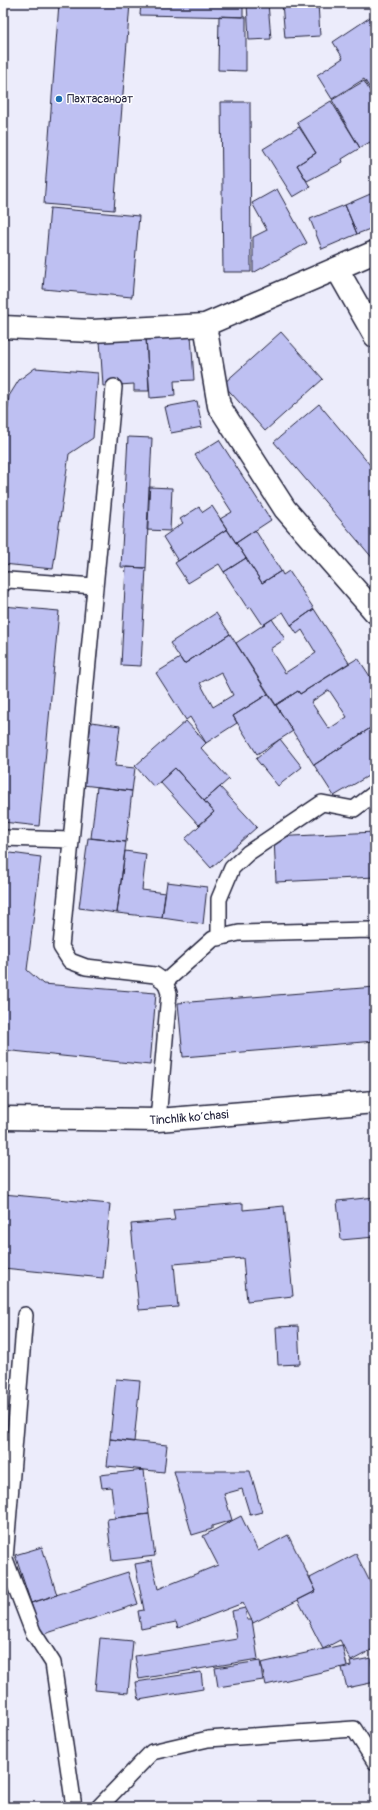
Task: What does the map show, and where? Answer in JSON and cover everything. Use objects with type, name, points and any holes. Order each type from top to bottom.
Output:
[{"type":"street","points":[[3,327],[92,331],[205,325],[375,252]]},
{"type":"street","points":[[337,269],[375,336]]},
{"type":"street","points":[[205,325],[219,406],[285,509],[375,612]]},
{"type":"street","name":"Tinchlik kо‘chasi","points":[[3,1118],[158,1120],[375,1102]]},
{"type":"lane","points":[[114,387],[62,947],[70,961],[86,967],[155,975],[165,982],[169,993],[158,1120]]},
{"type":"lane","points":[[5,581],[95,586]]},
{"type":"lane","points":[[219,938],[219,899],[232,868],[248,853],[322,803],[354,809],[375,792]]},
{"type":"lane","points":[[3,838],[71,840]]},
{"type":"lane","points":[[165,982],[213,939],[239,933],[370,930],[375,932]]},
{"type":"lane","points":[[25,1315],[5,1559],[33,1632],[53,1663],[74,1807]]},
{"type":"lane","points":[[99,1807],[152,1752],[208,1739],[354,1730],[375,1762]]},
{"type":"building","points":[[59,3],[130,3],[114,210],[44,204]]},
{"type":"building","points":[[141,3],[243,3],[243,17],[140,15]]},
{"type":"building","points":[[247,3],[268,3],[271,39],[249,40]]},
{"type":"building","points":[[282,3],[318,3],[320,36],[285,38]]},
{"type":"building","points":[[375,14],[375,96],[364,79],[332,99],[317,75],[343,58],[333,42]]},
{"type":"building","points":[[219,16],[246,17],[246,71],[218,70]]},
{"type":"building","points":[[364,81],[375,100],[375,150],[370,142],[360,148],[332,100]]},
{"type":"building","points":[[331,101],[360,148],[342,159],[343,162],[307,181],[297,165],[316,153],[297,122]]},
{"type":"building","points":[[221,102],[250,102],[251,272],[223,272]]},
{"type":"building","points":[[299,127],[316,153],[297,165],[310,187],[293,197],[263,149]]},
{"type":"building","points":[[277,189],[307,243],[253,273],[253,237],[267,230],[252,203]]},
{"type":"building","points":[[375,192],[375,227],[357,234],[345,205]]},
{"type":"building","points":[[345,205],[357,234],[322,249],[310,219]]},
{"type":"building","points":[[50,208],[139,216],[132,297],[43,289]]},
{"type":"building","points":[[281,332],[323,379],[265,431],[223,384]]},
{"type":"building","points":[[191,335],[194,380],[174,381],[175,396],[150,398],[146,337]]},
{"type":"building","points":[[146,337],[149,391],[134,391],[134,384],[103,386],[100,340]]},
{"type":"building","points":[[35,368],[98,373],[93,438],[69,454],[53,569],[3,564],[3,452],[9,396],[19,380]]},
{"type":"building","points":[[197,401],[202,427],[171,433],[165,407]]},
{"type":"building","points":[[319,404],[375,471],[375,561],[274,442]]},
{"type":"building","points":[[128,437],[152,438],[146,568],[121,567]]},
{"type":"building","points":[[219,440],[271,520],[236,543],[220,519],[232,512],[195,455]]},
{"type":"building","points":[[149,487],[172,488],[170,531],[147,530]]},
{"type":"building","points":[[212,506],[227,529],[178,561],[163,537],[183,523],[180,519],[199,507],[203,512]]},
{"type":"building","points":[[227,529],[246,558],[224,572],[219,564],[188,583],[175,563]]},
{"type":"building","points":[[255,530],[281,571],[262,583],[236,543]]},
{"type":"building","points":[[246,558],[262,583],[281,571],[283,575],[289,571],[314,609],[291,625],[283,612],[263,625],[251,607],[248,609],[224,572]]},
{"type":"building","points":[[126,567],[146,568],[141,666],[121,665]]},
{"type":"building","points":[[3,606],[59,611],[39,826],[3,822]]},
{"type":"building","points":[[314,609],[349,663],[300,694],[298,691],[276,705],[236,643],[272,619],[285,639],[270,649],[285,673],[316,653],[302,630],[297,634],[291,625]]},
{"type":"building","points":[[216,613],[230,634],[184,664],[170,643]]},
{"type":"building","points":[[230,634],[268,694],[233,716],[237,723],[206,743],[190,717],[186,720],[156,673],[180,658],[184,664]],"holes":[[[221,672],[233,695],[213,707],[200,683]]]},
{"type":"building","points":[[358,658],[375,684],[375,725],[314,765],[276,705],[298,691],[300,694]],"holes":[[[329,690],[347,717],[329,729],[311,702]]]},
{"type":"building","points":[[268,694],[293,731],[257,754],[233,716]]},
{"type":"building","points":[[186,721],[206,743],[201,748],[229,779],[204,801],[175,768],[154,787],[135,766]]},
{"type":"building","points":[[91,722],[120,726],[115,766],[135,768],[132,791],[83,785]]},
{"type":"building","points":[[375,725],[375,772],[334,796],[314,765]]},
{"type":"building","points":[[280,739],[302,767],[278,786],[256,759]]},
{"type":"building","points":[[175,768],[214,812],[199,825],[160,782]]},
{"type":"building","points":[[97,787],[132,791],[126,842],[91,838]]},
{"type":"building","points":[[220,787],[257,827],[211,868],[185,839],[214,812],[204,801]]},
{"type":"building","points":[[375,832],[375,877],[276,882],[274,837]]},
{"type":"building","points":[[88,838],[126,842],[117,913],[79,908]]},
{"type":"building","points":[[125,851],[146,854],[142,890],[165,893],[162,918],[117,913]]},
{"type":"building","points":[[3,852],[41,857],[27,970],[43,984],[156,993],[150,1065],[3,1050]]},
{"type":"building","points":[[167,882],[207,887],[203,924],[162,918]]},
{"type":"building","points":[[375,987],[375,1041],[183,1057],[178,1003]]},
{"type":"building","points":[[3,1194],[110,1204],[103,1278],[3,1268]]},
{"type":"building","points":[[375,1197],[375,1237],[341,1240],[337,1201]]},
{"type":"building","points":[[243,1203],[243,1210],[284,1206],[293,1296],[247,1301],[243,1258],[174,1264],[178,1307],[139,1310],[131,1224],[175,1220],[173,1209]]},
{"type":"building","points":[[298,1326],[300,1364],[278,1365],[276,1327]]},
{"type":"building","points":[[116,1379],[140,1381],[134,1442],[110,1439]]},
{"type":"building","points":[[110,1439],[167,1445],[164,1472],[107,1466]]},
{"type":"building","points":[[144,1470],[149,1514],[115,1518],[111,1487],[102,1488],[100,1475]]},
{"type":"building","points":[[174,1471],[250,1471],[262,1512],[250,1515],[242,1489],[224,1494],[232,1520],[212,1526],[212,1529],[192,1535]]},
{"type":"building","points":[[149,1514],[155,1556],[112,1561],[107,1519]]},
{"type":"building","points":[[241,1516],[258,1551],[288,1535],[316,1591],[253,1623],[243,1603],[178,1628],[176,1622],[141,1629],[138,1611],[144,1610],[135,1564],[152,1561],[158,1589],[218,1565],[203,1536]]},
{"type":"building","points":[[42,1547],[57,1595],[31,1603],[15,1555]]},
{"type":"building","points":[[356,1554],[375,1592],[375,1648],[351,1661],[340,1640],[323,1649],[298,1600],[316,1591],[310,1578]]},
{"type":"building","points":[[128,1572],[138,1604],[41,1635],[31,1603]]},
{"type":"building","points":[[245,1608],[247,1620],[252,1620],[258,1659],[139,1679],[135,1656],[237,1639],[232,1611]]},
{"type":"building","points":[[100,1638],[133,1641],[128,1693],[95,1690]]},
{"type":"building","points":[[342,1645],[347,1666],[266,1685],[261,1663]]},
{"type":"building","points":[[371,1658],[375,1682],[347,1688],[342,1668],[351,1666],[350,1662]]},
{"type":"building","points":[[260,1661],[263,1680],[218,1687],[215,1668]]},
{"type":"building","points":[[201,1672],[203,1689],[139,1700],[136,1682]]},
{"type":"place","name":"Пахтасаноат","points":[[59,99]]}]
